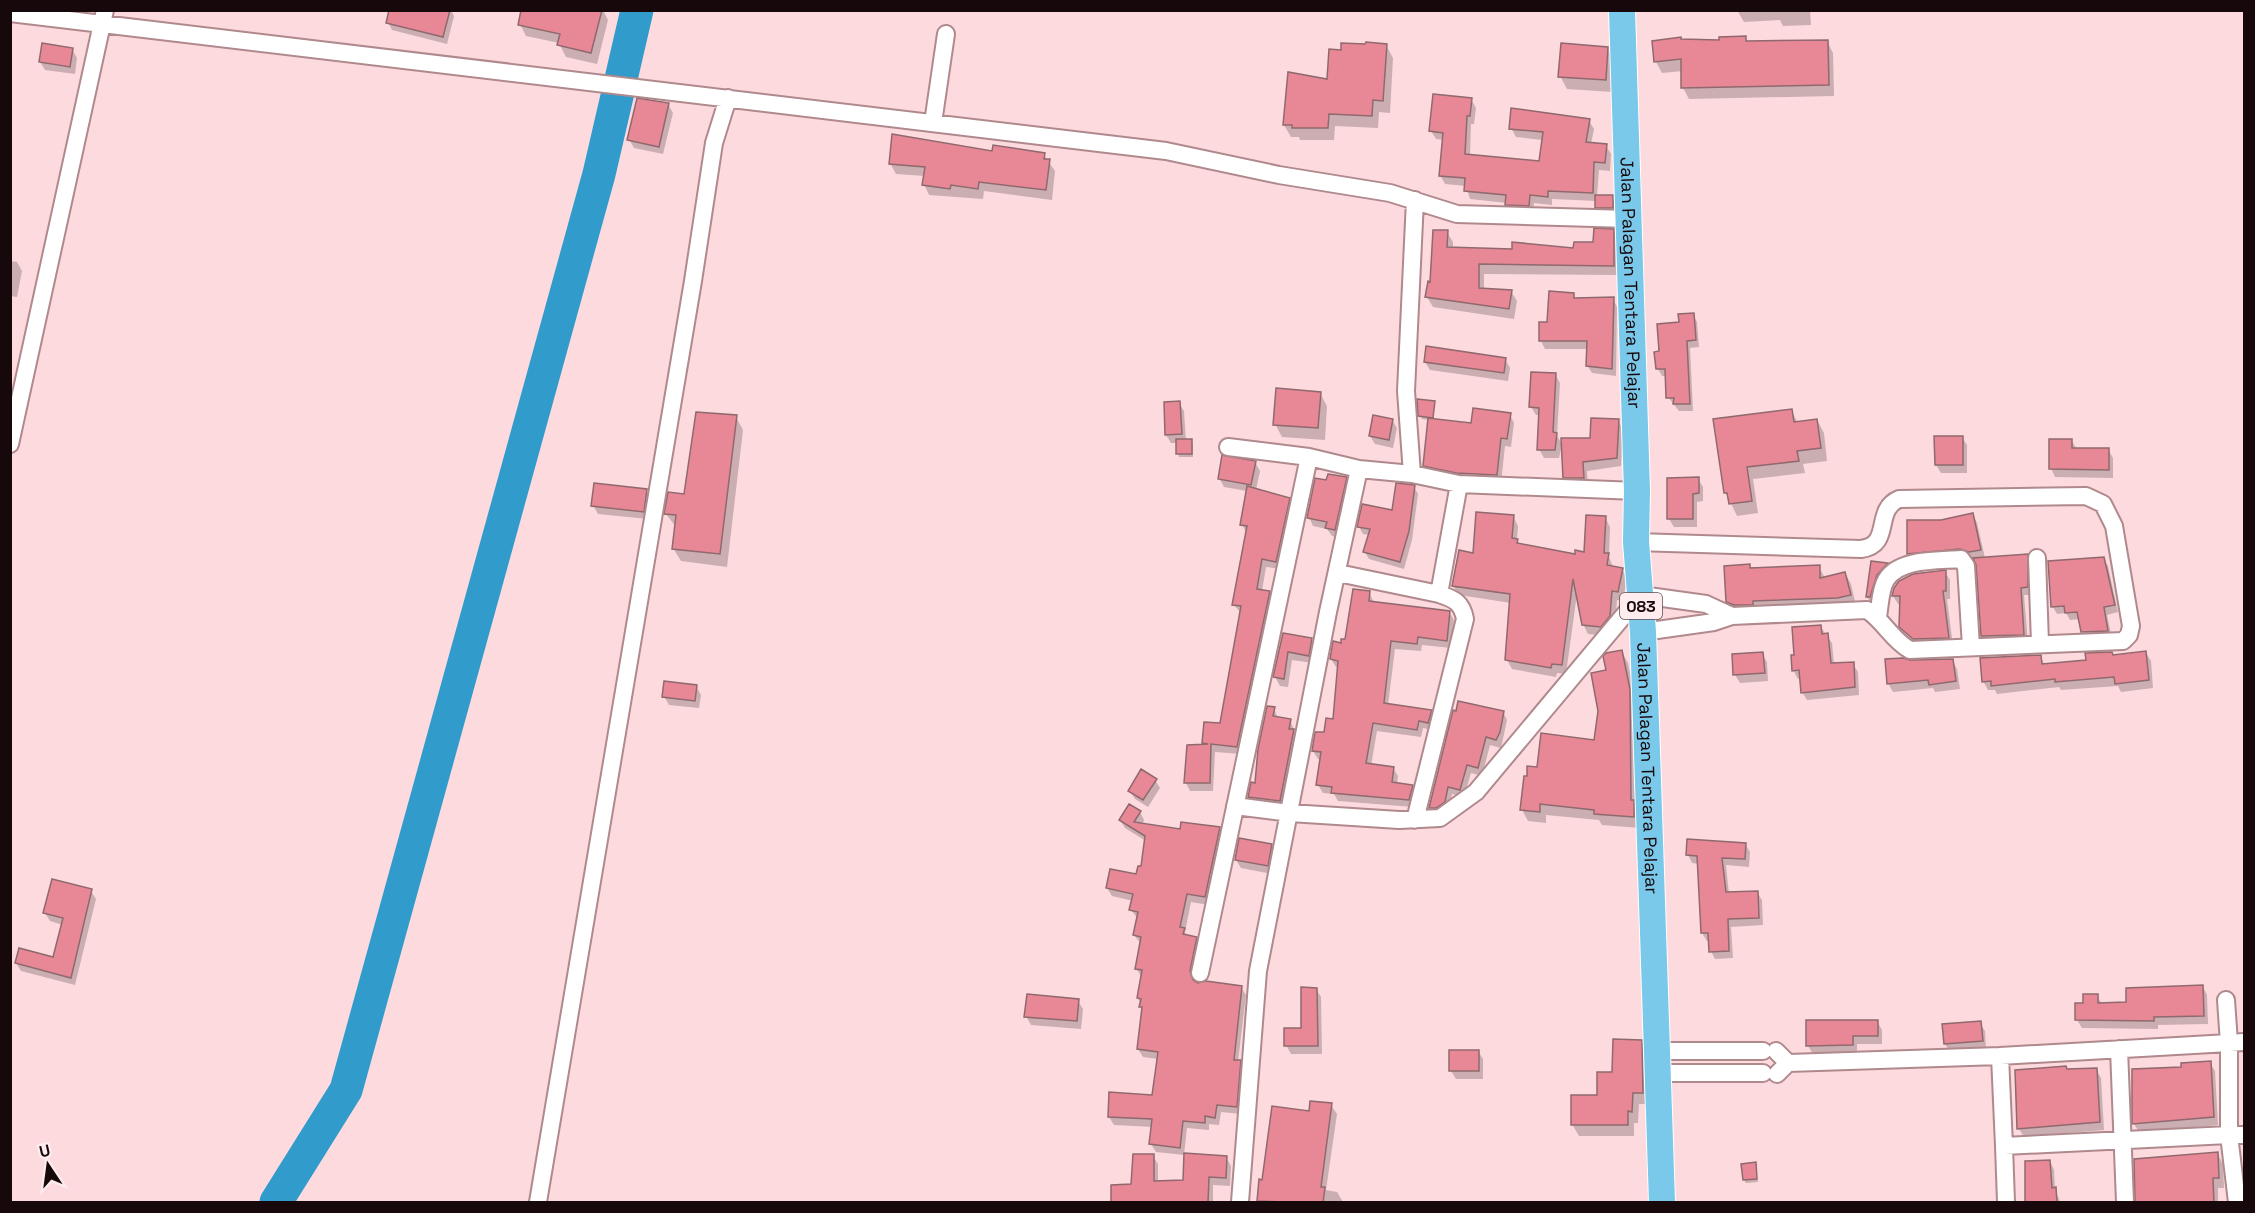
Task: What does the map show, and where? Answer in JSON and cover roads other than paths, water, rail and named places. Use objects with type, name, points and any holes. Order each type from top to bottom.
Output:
[{"type":"main road","name":"Jalan Palagan Tentara Pelajar","points":[[1622,10],[1637,491],[1636,542],[1643,632],[1662,1203]]},
{"type":"street","points":[[10,13],[104,17],[728,98],[1166,151],[1279,175],[1390,193],[1457,214],[1629,219]]},
{"type":"street","points":[[10,444],[104,17]]},
{"type":"street","points":[[933,123],[946,34]]},
{"type":"street","points":[[538,1203],[714,143],[728,98]]},
{"type":"street","points":[[1412,474],[1406,392],[1415,200]]},
{"type":"street","points":[[1228,447],[1309,457],[1359,469],[1412,474],[1460,484],[1637,491]]},
{"type":"street","points":[[1200,973],[1309,457]]},
{"type":"street","points":[[1240,1203],[1258,970],[1328,612],[1359,469]]},
{"type":"street","points":[[1439,594],[1460,484]]},
{"type":"street","points":[[1636,542],[1871,548],[1878,542],[1886,510],[1890,503],[1899,499],[2086,496],[2103,504],[2114,526],[2131,626],[2129,635],[2123,641],[1910,650],[1898,643],[1878,617],[1867,610],[1732,616],[1714,622],[1643,632]]},
{"type":"street","points":[[2037,558],[2040,643]]},
{"type":"street","points":[[1878,617],[1885,581],[1889,576],[1917,563],[1961,559],[1966,566],[1971,647]]},
{"type":"street","points":[[1338,573],[1439,594],[1462,607],[1465,619],[1415,820]]},
{"type":"street","points":[[1235,806],[1290,813],[1415,820],[1440,818],[1476,792],[1641,595],[1706,604],[1732,616]]},
{"type":"street","points":[[2226,1000],[2237,1042],[2237,1203]]},
{"type":"street","points":[[1656,1062],[1776,1070],[2237,1042]]},
{"type":"street","points":[[2119,1049],[2125,1203]]},
{"type":"street","points":[[1656,1062],[1769,1051],[1776,1070]]},
{"type":"street","points":[[2000,1056],[2006,1203]]},
{"type":"street","points":[[2004,1146],[2237,1135]]},
{"type":"waterway","points":[[276,1202],[346,1090],[599,174],[637,10]]}]
